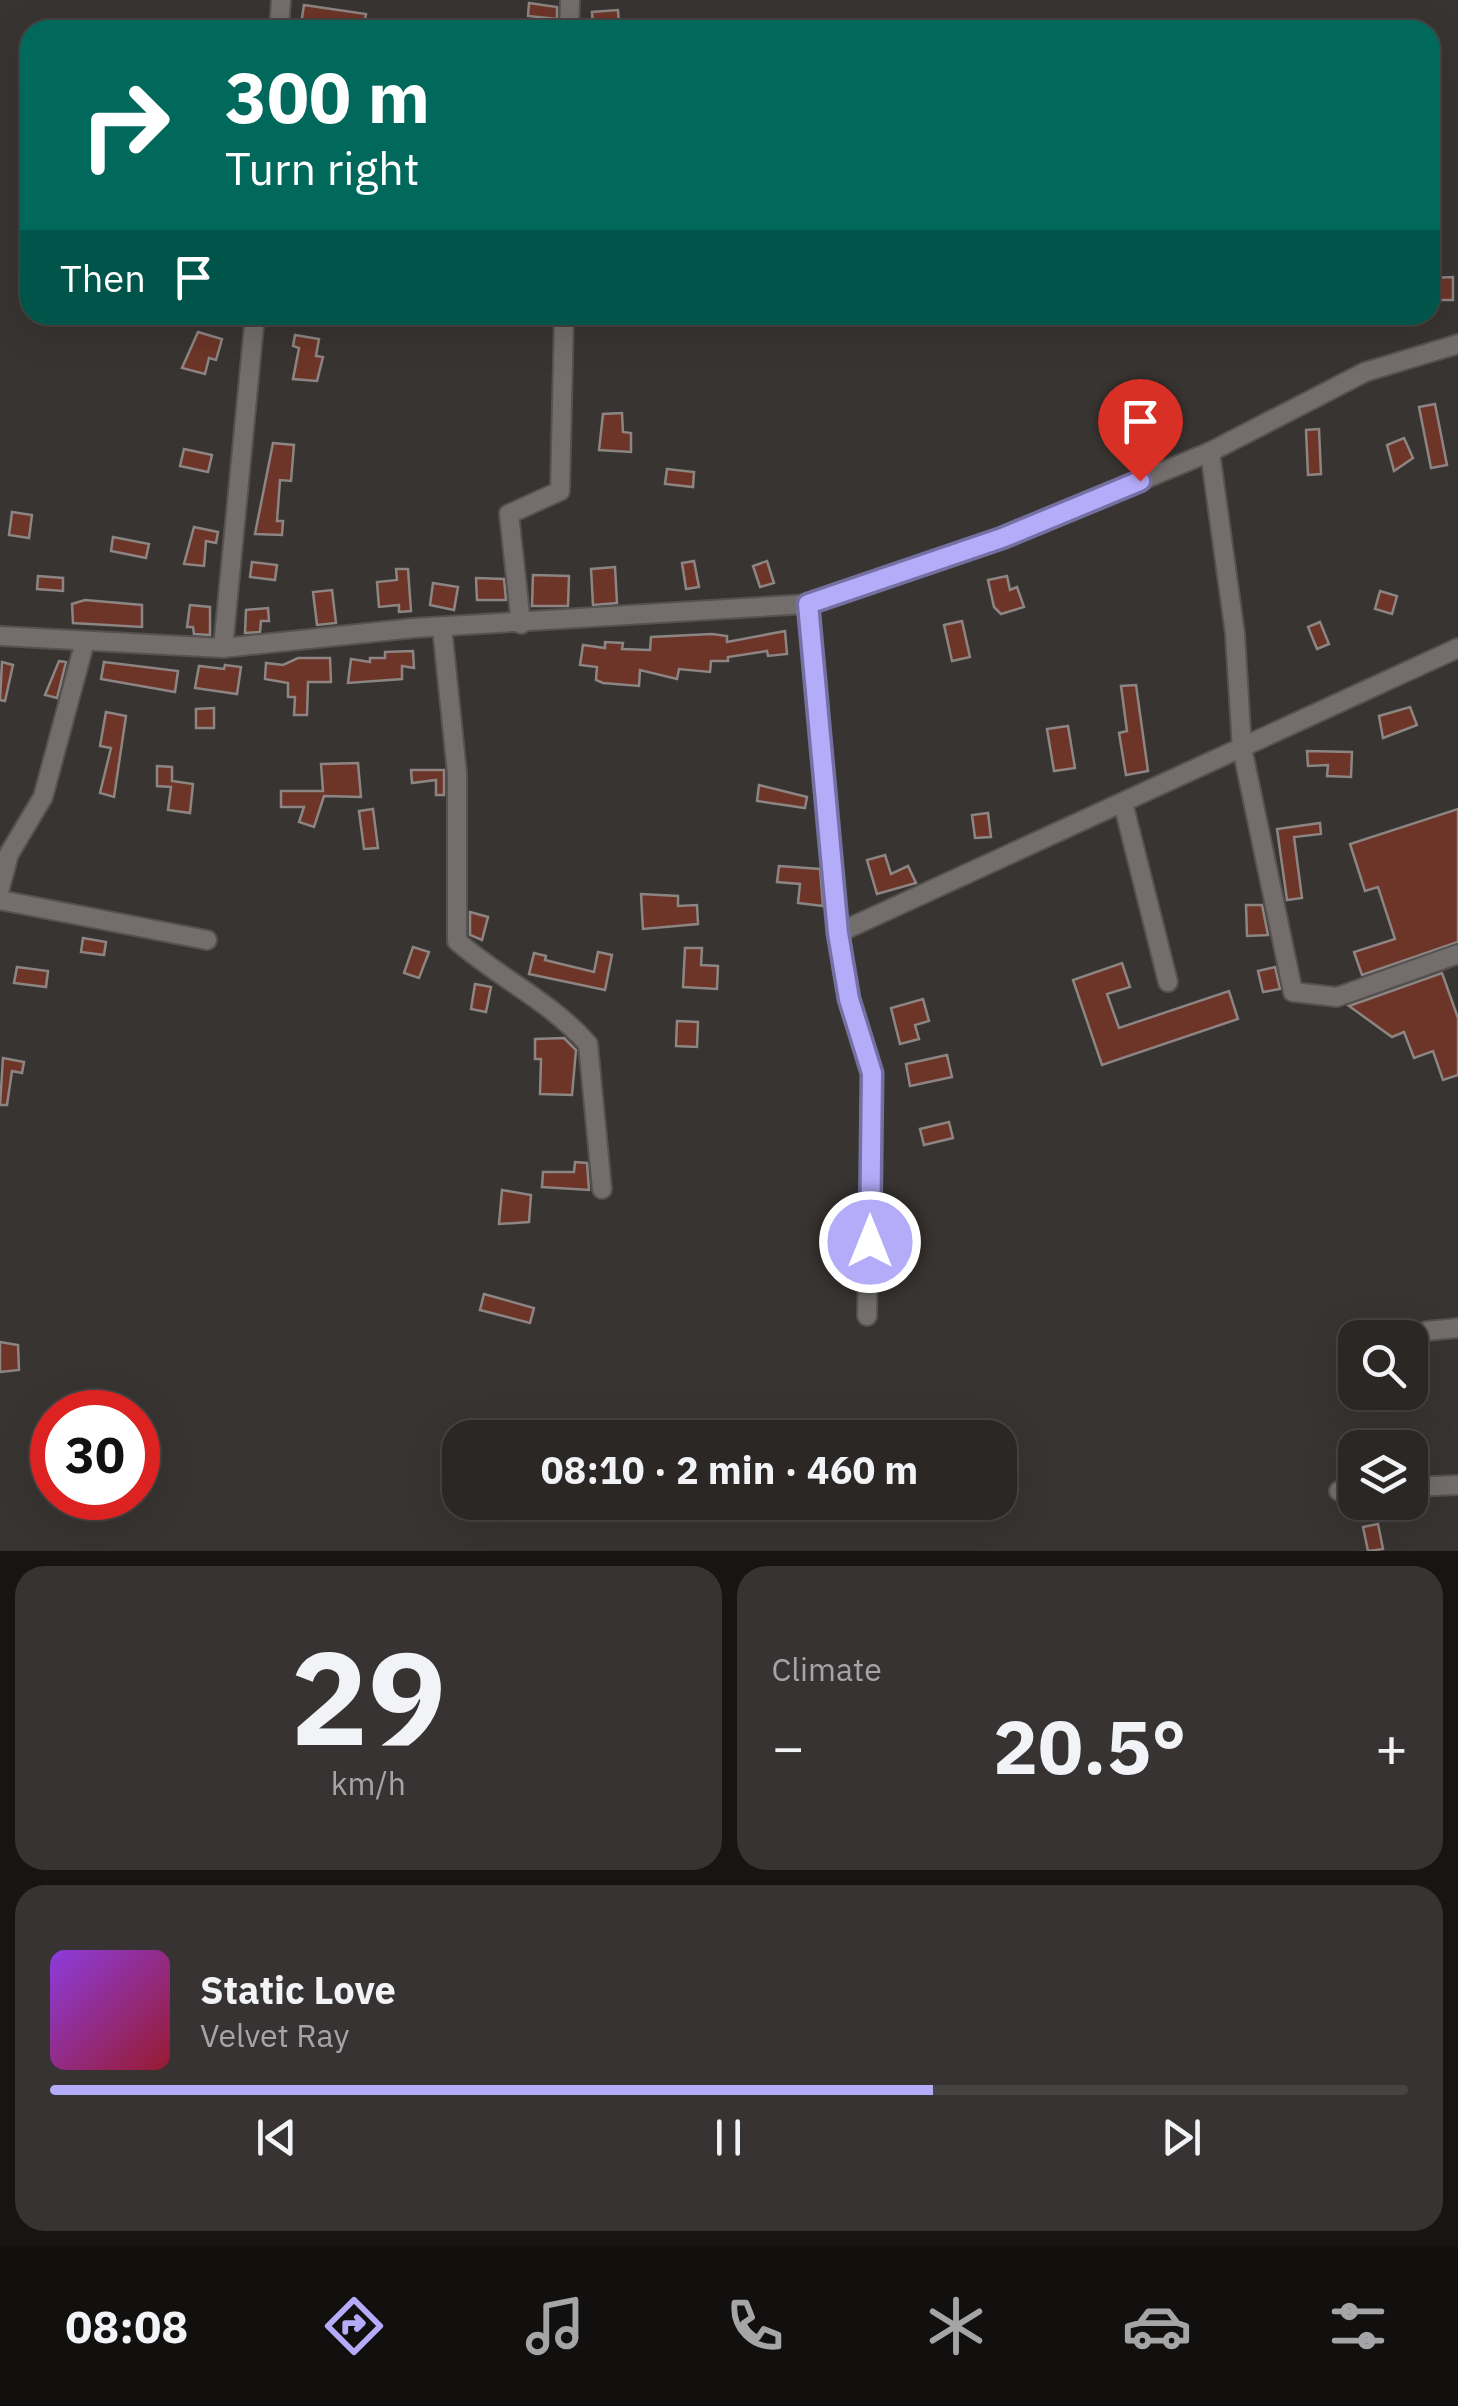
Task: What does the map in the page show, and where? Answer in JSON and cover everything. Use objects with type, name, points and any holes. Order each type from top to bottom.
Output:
[{"type":"street","points":[[223,648],[254,325]]},
{"type":"street","points":[[521,624],[509,514],[560,491],[564,325]]},
{"type":"street","points":[[0,636],[223,648],[442,627],[808,604],[1002,538],[1210,452],[1366,372],[1458,344]]},
{"type":"street","points":[[1210,452],[1235,634],[1242,748],[1293,992],[1337,998],[1458,954]]},
{"type":"street","points":[[808,604],[838,933],[849,999],[872,1073],[867,1316]]},
{"type":"street","points":[[442,627],[457,773],[456,941],[483,964],[542,1000],[588,1044],[602,1189]]},
{"type":"street","points":[[0,888],[9,854],[43,797],[84,641]]},
{"type":"street","points":[[838,933],[1458,648]]},
{"type":"street","points":[[1122,802],[1168,982]]},
{"type":"street","points":[[0,900],[207,940]]},
{"type":"street","points":[[1428,1330],[1458,1328]]},
{"type":"street","points":[[1428,1487],[1458,1485]]},
{"type":"building","points":[[529,3],[557,7],[557,19],[528,16]]},
{"type":"building","points":[[304,5],[366,14],[365,20],[302,20]]},
{"type":"building","points":[[618,10],[619,20],[593,20],[592,12]]},
{"type":"building","points":[[1453,277],[1453,300],[1440,300],[1440,278]]},
{"type":"building","points":[[198,332],[222,339],[216,360],[209,358],[205,374],[182,368]]},
{"type":"building","points":[[295,335],[319,339],[316,356],[323,357],[317,381],[293,379],[299,348],[293,346]]},
{"type":"building","points":[[1435,404],[1447,465],[1431,468],[1419,407]]},
{"type":"building","points":[[622,413],[623,432],[631,433],[631,452],[599,450],[603,414]]},
{"type":"building","points":[[1319,429],[1321,474],[1308,475],[1306,430]]},
{"type":"building","points":[[1404,438],[1413,458],[1394,471],[1387,445]]},
{"type":"building","points":[[273,443],[294,445],[291,481],[280,480],[277,521],[283,521],[282,535],[255,534]]},
{"type":"building","points":[[184,449],[212,455],[208,472],[180,466]]},
{"type":"building","points":[[667,469],[694,472],[693,487],[665,484]]},
{"type":"building","points":[[12,512],[32,515],[29,538],[9,535]]},
{"type":"building","points":[[194,527],[218,532],[216,543],[206,541],[204,566],[184,564]]},
{"type":"building","points":[[113,537],[149,544],[146,558],[111,551]]},
{"type":"building","points":[[694,561],[699,587],[686,589],[682,563]]},
{"type":"building","points":[[767,561],[774,583],[760,587],[753,566]]},
{"type":"building","points":[[252,562],[277,565],[275,580],[250,577]]},
{"type":"building","points":[[615,567],[617,603],[593,605],[591,569]]},
{"type":"building","points":[[396,569],[408,569],[411,611],[399,612],[399,605],[379,607],[377,582],[397,580]]},
{"type":"building","points":[[533,575],[569,576],[568,606],[532,606]]},
{"type":"building","points":[[38,576],[63,578],[63,591],[37,589]]},
{"type":"building","points":[[1007,576],[1010,590],[1017,587],[1024,607],[1001,614],[994,607],[988,580]]},
{"type":"building","points":[[476,578],[504,579],[506,600],[477,600]]},
{"type":"building","points":[[433,583],[458,587],[454,610],[430,605]]},
{"type":"building","points":[[332,590],[336,623],[317,625],[313,592]]},
{"type":"building","points":[[1380,591],[1397,596],[1392,614],[1375,609]]},
{"type":"building","points":[[85,600],[142,605],[142,627],[73,623],[72,604]]},
{"type":"building","points":[[190,605],[210,607],[210,635],[194,634],[193,627],[187,627]]},
{"type":"building","points":[[268,608],[269,621],[261,621],[260,632],[245,633],[246,610]]},
{"type":"building","points":[[962,621],[970,657],[952,661],[944,625]]},
{"type":"building","points":[[1320,622],[1329,644],[1317,649],[1308,627]]},
{"type":"building","points":[[785,631],[787,654],[768,656],[767,651],[728,657],[728,661],[711,661],[710,672],[679,669],[677,679],[640,670],[639,686],[603,683],[596,680],[597,667],[580,665],[583,645],[605,648],[605,642],[623,643],[622,649],[650,650],[651,637],[712,634],[727,636],[727,642]]},
{"type":"building","points":[[413,651],[414,668],[402,666],[402,679],[348,683],[351,659],[370,662],[370,658],[385,658],[385,652]]},
{"type":"building","points":[[298,658],[330,658],[331,682],[308,682],[307,715],[294,715],[295,697],[288,697],[288,683],[265,679],[266,663],[283,665]]},
{"type":"building","points":[[59,661],[66,662],[57,698],[45,695]]},
{"type":"building","points":[[2,662],[13,665],[5,701],[0,700]]},
{"type":"building","points":[[104,662],[178,671],[175,692],[101,679]]},
{"type":"building","points":[[225,665],[241,667],[237,694],[195,688],[199,666],[224,669]]},
{"type":"building","points":[[1136,685],[1148,771],[1126,775],[1119,733],[1127,731],[1121,686]]},
{"type":"building","points":[[1410,707],[1417,725],[1383,738],[1379,716]]},
{"type":"building","points":[[214,708],[214,728],[196,728],[196,709]]},
{"type":"building","points":[[106,712],[126,716],[114,797],[100,793],[111,748],[100,746]]},
{"type":"building","points":[[1068,726],[1075,768],[1054,771],[1047,729]]},
{"type":"building","points":[[1307,751],[1352,752],[1351,777],[1327,776],[1328,765],[1308,766]]},
{"type":"building","points":[[358,763],[361,797],[324,796],[314,827],[299,822],[304,807],[281,807],[281,791],[323,791],[321,764]]},
{"type":"building","points":[[157,766],[172,767],[172,781],[193,784],[190,813],[168,810],[171,787],[157,786]]},
{"type":"building","points":[[411,770],[444,770],[444,795],[436,795],[436,780],[412,783]]},
{"type":"building","points":[[759,785],[807,797],[805,808],[757,801]]},
{"type":"building","points":[[373,809],[378,848],[364,849],[359,811]]},
{"type":"building","points":[[1458,809],[1458,942],[1362,975],[1354,952],[1395,939],[1378,887],[1365,891],[1350,844]]},
{"type":"building","points":[[988,813],[991,837],[975,838],[972,815]]},
{"type":"building","points":[[1320,823],[1321,834],[1294,837],[1302,898],[1287,900],[1277,829]]},
{"type":"building","points":[[885,855],[891,874],[908,866],[916,883],[877,894],[867,860]]},
{"type":"building","points":[[779,866],[820,869],[823,906],[798,903],[800,884],[777,882]]},
{"type":"building","points":[[641,894],[678,896],[678,906],[697,905],[698,924],[643,929]]},
{"type":"building","points":[[1246,905],[1262,905],[1268,935],[1247,936]]},
{"type":"building","points":[[470,912],[488,917],[482,940],[470,935]]},
{"type":"building","points":[[83,938],[106,942],[104,955],[81,952]]},
{"type":"building","points":[[413,947],[429,952],[419,978],[404,973]]},
{"type":"building","points":[[685,948],[702,948],[701,965],[718,966],[717,989],[683,987]]},
{"type":"building","points":[[598,952],[612,955],[605,990],[529,974],[534,953],[546,956],[545,960],[594,972]]},
{"type":"building","points":[[1122,963],[1130,987],[1107,994],[1119,1028],[1229,991],[1238,1019],[1102,1065],[1073,980]]},
{"type":"building","points":[[17,967],[48,971],[46,987],[14,983]]},
{"type":"building","points":[[1275,967],[1280,989],[1263,992],[1258,971]]},
{"type":"building","points":[[1442,973],[1458,1018],[1458,1075],[1443,1080],[1433,1051],[1414,1058],[1404,1032],[1392,1037],[1349,1006]]},
{"type":"building","points":[[475,984],[491,987],[486,1012],[471,1009]]},
{"type":"building","points":[[923,999],[929,1021],[915,1025],[919,1039],[900,1044],[891,1008]]},
{"type":"building","points":[[677,1021],[698,1022],[697,1047],[676,1046]]},
{"type":"building","points":[[564,1038],[576,1050],[572,1095],[540,1094],[541,1059],[535,1059],[535,1039]]},
{"type":"building","points":[[947,1055],[952,1077],[910,1086],[906,1064]]},
{"type":"building","points":[[3,1058],[24,1062],[22,1073],[12,1071],[7,1105],[0,1105]]},
{"type":"building","points":[[949,1122],[953,1138],[924,1145],[920,1129]]},
{"type":"building","points":[[575,1162],[587,1163],[589,1190],[542,1187],[543,1172],[574,1172]]},
{"type":"building","points":[[502,1190],[531,1195],[529,1222],[499,1224]]},
{"type":"building","points":[[484,1294],[534,1308],[530,1323],[480,1310]]},
{"type":"building","points":[[0,1342],[18,1345],[19,1370],[0,1372]]},
{"type":"building","points":[[1378,1524],[1383,1549],[1368,1551],[1363,1527]]},
{"type":"route","points":[[870,1242],[872,1073],[849,999],[838,933],[808,604],[1002,538],[1140,481]]}]
